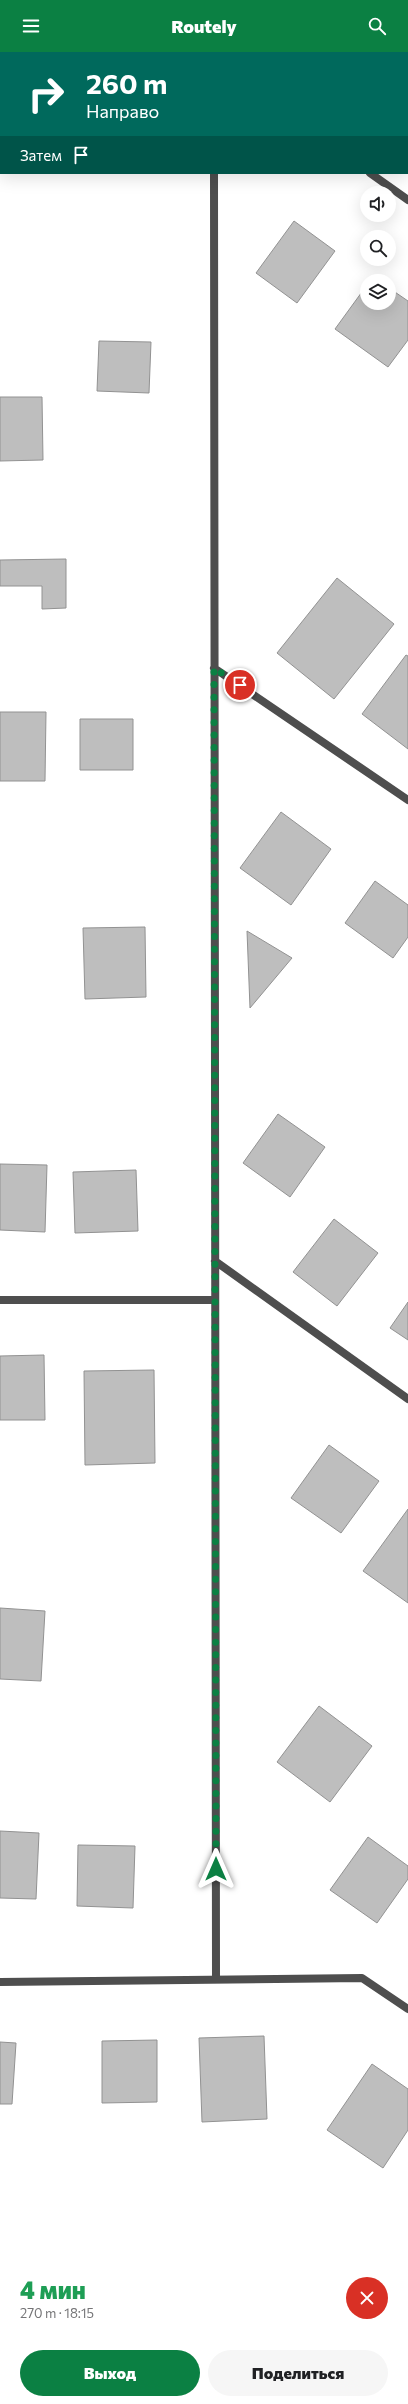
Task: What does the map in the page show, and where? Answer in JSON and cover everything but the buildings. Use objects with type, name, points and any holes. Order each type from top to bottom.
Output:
[{"type":"street","points":[[214,174],[216,1979]]},
{"type":"street","points":[[371,174],[408,200]]},
{"type":"street","points":[[214,668],[408,800]]},
{"type":"street","points":[[215,1261],[408,1399]]},
{"type":"street","points":[[0,1300],[215,1300]]},
{"type":"street","points":[[0,1982],[362,1978],[408,2009]]},
{"type":"route","points":[[216,1869],[214,668],[240,685]]}]
